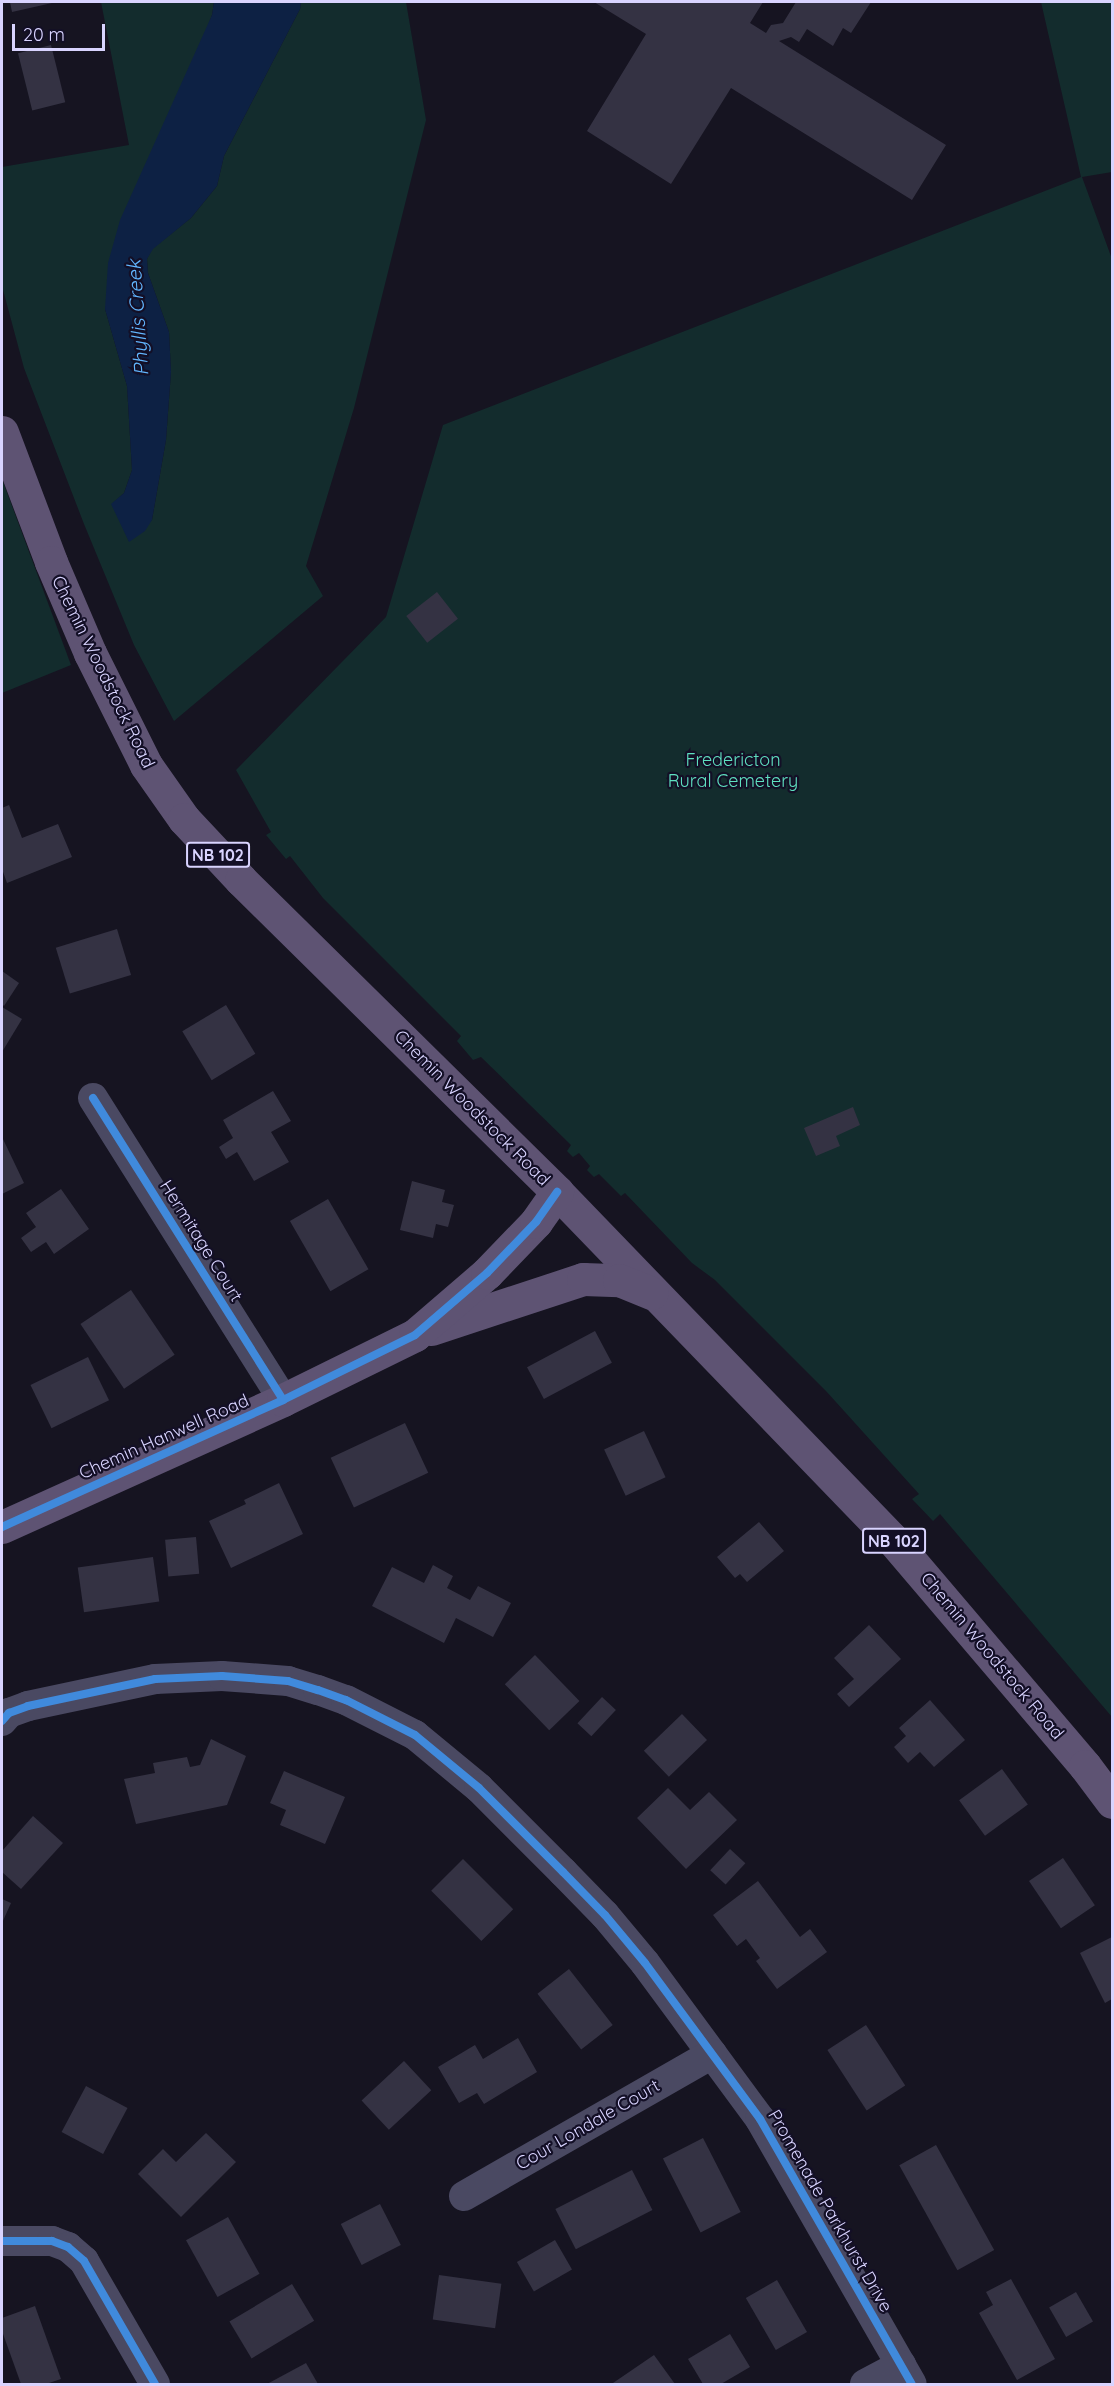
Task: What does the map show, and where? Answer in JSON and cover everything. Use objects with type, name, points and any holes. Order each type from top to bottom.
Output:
[{"type":"main road","name":"Chemin Woodstock Road","points":[[2,432],[51,562],[90,653],[146,765],[184,819],[241,880],[557,1192],[891,1538],[1086,1766],[1113,1802]]},
{"type":"main road","name":"Chemin Hanwell Road","points":[[2,1527],[283,1400],[416,1335],[488,1273],[536,1221],[557,1192]]},
{"type":"main road","points":[[416,1335],[583,1279],[620,1280],[658,1296]]},
{"type":"street","name":"Hermitage Court","points":[[93,1098],[283,1400]]},
{"type":"street","name":"Promenade Parkhurst Drive","points":[[4,1711],[155,1679],[190,1677],[288,1681],[346,1700],[415,1735],[487,1797],[605,1915],[645,1963],[760,2120],[907,2375]]},
{"type":"street","name":"Cour Londale Court","points":[[464,2196],[712,2054]]},
{"type":"street","points":[[2,2241],[52,2241],[68,2247],[84,2261],[155,2385]]},
{"type":"street","points":[[866,2385],[907,2375]]},
{"type":"green space","points":[[101,2],[214,2],[212,15],[105,309],[127,386],[132,470],[124,493],[112,504],[129,541],[152,520],[166,440],[171,372],[169,332],[148,273],[147,259],[152,249],[191,218],[217,186],[224,156],[300,9],[301,2],[406,2],[426,120],[354,408],[306,566],[323,596],[174,721],[134,645],[84,524],[24,368],[2,286],[2,167],[129,145]]},
{"type":"green space","name":"Fredericton Rural Cemetery","points":[[1041,2],[1112,2],[1112,172],[1082,177],[1112,259],[1112,1717],[940,1514],[933,1521],[912,1499],[919,1494],[826,1391],[715,1280],[692,1263],[625,1193],[621,1196],[599,1174],[594,1177],[587,1170],[590,1166],[579,1153],[573,1157],[567,1151],[571,1145],[481,1057],[473,1060],[457,1041],[461,1036],[323,898],[290,856],[286,859],[266,835],[271,832],[236,770],[386,617],[443,425],[1081,177]]},
{"type":"green space","points":[[2,479],[71,665],[2,693]]},
{"type":"water","name":"Phyllis Creek","points":[[214,2],[301,2],[300,9],[224,156],[217,186],[191,218],[153,249],[147,259],[148,273],[169,332],[171,372],[166,440],[152,520],[145,531],[129,542],[111,504],[124,493],[132,470],[127,386],[105,309],[108,263],[120,220],[212,15]]},
{"type":"building","points":[[10,2],[52,2],[52,3],[12,12]]},
{"type":"building","points":[[594,2],[763,2],[750,23],[766,33],[771,25],[783,23],[796,2],[871,2],[851,33],[843,28],[833,46],[807,29],[799,42],[791,37],[779,41],[946,145],[912,200],[731,88],[671,184],[587,131],[646,34]]},
{"type":"building","points":[[51,45],[65,102],[32,110],[18,53]]},
{"type":"building","points":[[437,592],[458,619],[427,643],[406,616]]},
{"type":"building","points":[[9,805],[22,838],[58,824],[72,857],[7,883],[2,869],[2,808]]},
{"type":"building","points":[[117,929],[131,975],[70,994],[56,948]]},
{"type":"building","points":[[2,971],[19,983],[4,1006],[2,1004]]},
{"type":"building","points":[[226,1005],[255,1054],[212,1080],[182,1031]]},
{"type":"building","points":[[2,1007],[22,1019],[2,1052]]},
{"type":"building","points":[[273,1091],[291,1121],[271,1132],[289,1162],[254,1181],[237,1152],[226,1159],[219,1147],[233,1138],[223,1120]]},
{"type":"building","points":[[853,1107],[860,1125],[836,1136],[840,1146],[816,1156],[804,1128]]},
{"type":"building","points":[[2,1137],[24,1183],[2,1194]]},
{"type":"building","points":[[412,1181],[445,1190],[442,1202],[454,1205],[448,1227],[436,1224],[433,1238],[400,1230]]},
{"type":"building","points":[[61,1189],[89,1229],[54,1254],[46,1242],[31,1252],[21,1238],[36,1227],[26,1213]]},
{"type":"building","points":[[328,1199],[368,1269],[330,1291],[290,1221]]},
{"type":"building","points":[[131,1290],[175,1355],[124,1389],[80,1324]]},
{"type":"building","points":[[595,1331],[612,1363],[544,1399],[527,1367]]},
{"type":"building","points":[[88,1357],[109,1400],[52,1428],[30,1385]]},
{"type":"building","points":[[405,1423],[428,1473],[354,1508],[331,1458]]},
{"type":"building","points":[[644,1431],[666,1477],[626,1496],[604,1450]]},
{"type":"building","points":[[279,1483],[303,1534],[231,1568],[209,1521],[246,1504],[244,1500]]},
{"type":"building","points":[[759,1522],[784,1551],[747,1582],[740,1574],[735,1578],[717,1557]]},
{"type":"building","points":[[196,1537],[199,1574],[168,1577],[165,1540]]},
{"type":"building","points":[[153,1557],[159,1602],[84,1612],[78,1568]]},
{"type":"building","points":[[433,1565],[453,1576],[447,1588],[470,1600],[478,1586],[511,1603],[493,1637],[456,1618],[444,1643],[372,1606],[392,1567],[424,1583]]},
{"type":"building","points":[[869,1625],[901,1659],[849,1707],[837,1694],[854,1679],[834,1658]]},
{"type":"building","points":[[535,1655],[579,1701],[549,1730],[505,1684]]},
{"type":"building","points":[[602,1697],[616,1710],[591,1736],[577,1723]]},
{"type":"building","points":[[930,1700],[965,1740],[934,1767],[920,1752],[908,1763],[894,1747],[906,1736],[899,1728]]},
{"type":"building","points":[[682,1714],[707,1740],[669,1777],[644,1751]]},
{"type":"building","points":[[211,1739],[246,1756],[227,1805],[136,1824],[124,1779],[155,1773],[153,1763],[187,1757],[190,1767],[200,1765]]},
{"type":"building","points":[[1002,1769],[1028,1805],[985,1836],[959,1800]]},
{"type":"building","points":[[284,1771],[345,1797],[325,1844],[280,1825],[286,1810],[270,1803]]},
{"type":"building","points":[[668,1788],[690,1810],[709,1792],[737,1820],[686,1869],[637,1818]]},
{"type":"building","points":[[33,1816],[63,1843],[21,1889],[2,1872],[2,1851]]},
{"type":"building","points":[[730,1849],[745,1863],[726,1885],[710,1870]]},
{"type":"building","points":[[1063,1858],[1095,1905],[1061,1928],[1029,1881]]},
{"type":"building","points":[[463,1859],[513,1909],[481,1941],[431,1891]]},
{"type":"building","points":[[758,1881],[800,1937],[810,1929],[827,1952],[777,1989],[756,1961],[760,1958],[746,1939],[737,1946],[713,1915]]},
{"type":"building","points":[[2,1899],[11,1903],[2,1923]]},
{"type":"building","points":[[1112,1937],[1112,1999],[1105,2003],[1080,1953]]},
{"type":"building","points":[[569,1969],[613,2025],[581,2050],[537,1994]]},
{"type":"building","points":[[866,2025],[905,2085],[867,2110],[827,2050]]},
{"type":"building","points":[[518,2038],[537,2072],[484,2104],[477,2093],[459,2103],[438,2067],[475,2045],[483,2059]]},
{"type":"building","points":[[404,2061],[431,2090],[389,2130],[362,2101]]},
{"type":"building","points":[[86,2086],[127,2108],[103,2154],[62,2132]]},
{"type":"building","points":[[206,2133],[236,2162],[181,2217],[138,2174],[163,2149],[176,2162]]},
{"type":"building","points":[[703,2138],[741,2212],[701,2232],[663,2158]]},
{"type":"building","points":[[936,2145],[994,2250],[957,2270],[899,2165]]},
{"type":"building","points":[[632,2170],[652,2210],[576,2249],[555,2209]]},
{"type":"building","points":[[380,2204],[401,2245],[362,2265],[341,2224]]},
{"type":"building","points":[[228,2217],[260,2274],[218,2297],[186,2240]]},
{"type":"building","points":[[555,2240],[572,2269],[534,2291],[517,2262]]},
{"type":"building","points":[[439,2275],[501,2284],[495,2328],[433,2320]]},
{"type":"building","points":[[1011,2279],[1055,2359],[1017,2380],[979,2313],[993,2305],[986,2292]]},
{"type":"building","points":[[777,2280],[807,2332],[776,2350],[746,2298]]},
{"type":"building","points":[[292,2284],[314,2321],[252,2358],[229,2322]]},
{"type":"building","points":[[1076,2292],[1093,2321],[1066,2337],[1049,2308]]},
{"type":"building","points":[[35,2306],[61,2379],[46,2384],[21,2384],[2,2331],[2,2318]]},
{"type":"building","points":[[730,2334],[750,2367],[721,2384],[703,2384],[688,2359]]},
{"type":"building","points":[[654,2355],[675,2384],[613,2383]]},
{"type":"building","points":[[306,2363],[318,2384],[267,2384]]},
{"type":"cycle path","points":[[93,1098],[283,1400]]},
{"type":"cycle path","points":[[2,1527],[283,1400],[415,1335],[487,1273],[536,1222],[557,1192]]},
{"type":"cycle path","points":[[2,1721],[9,1713],[28,1706],[155,1679],[222,1676],[288,1681],[318,1690],[346,1700],[415,1735],[479,1788],[605,1915],[645,1963],[760,2119],[912,2384]]},
{"type":"cycle path","points":[[2,2241],[52,2241],[68,2247],[84,2261],[155,2384]]}]
